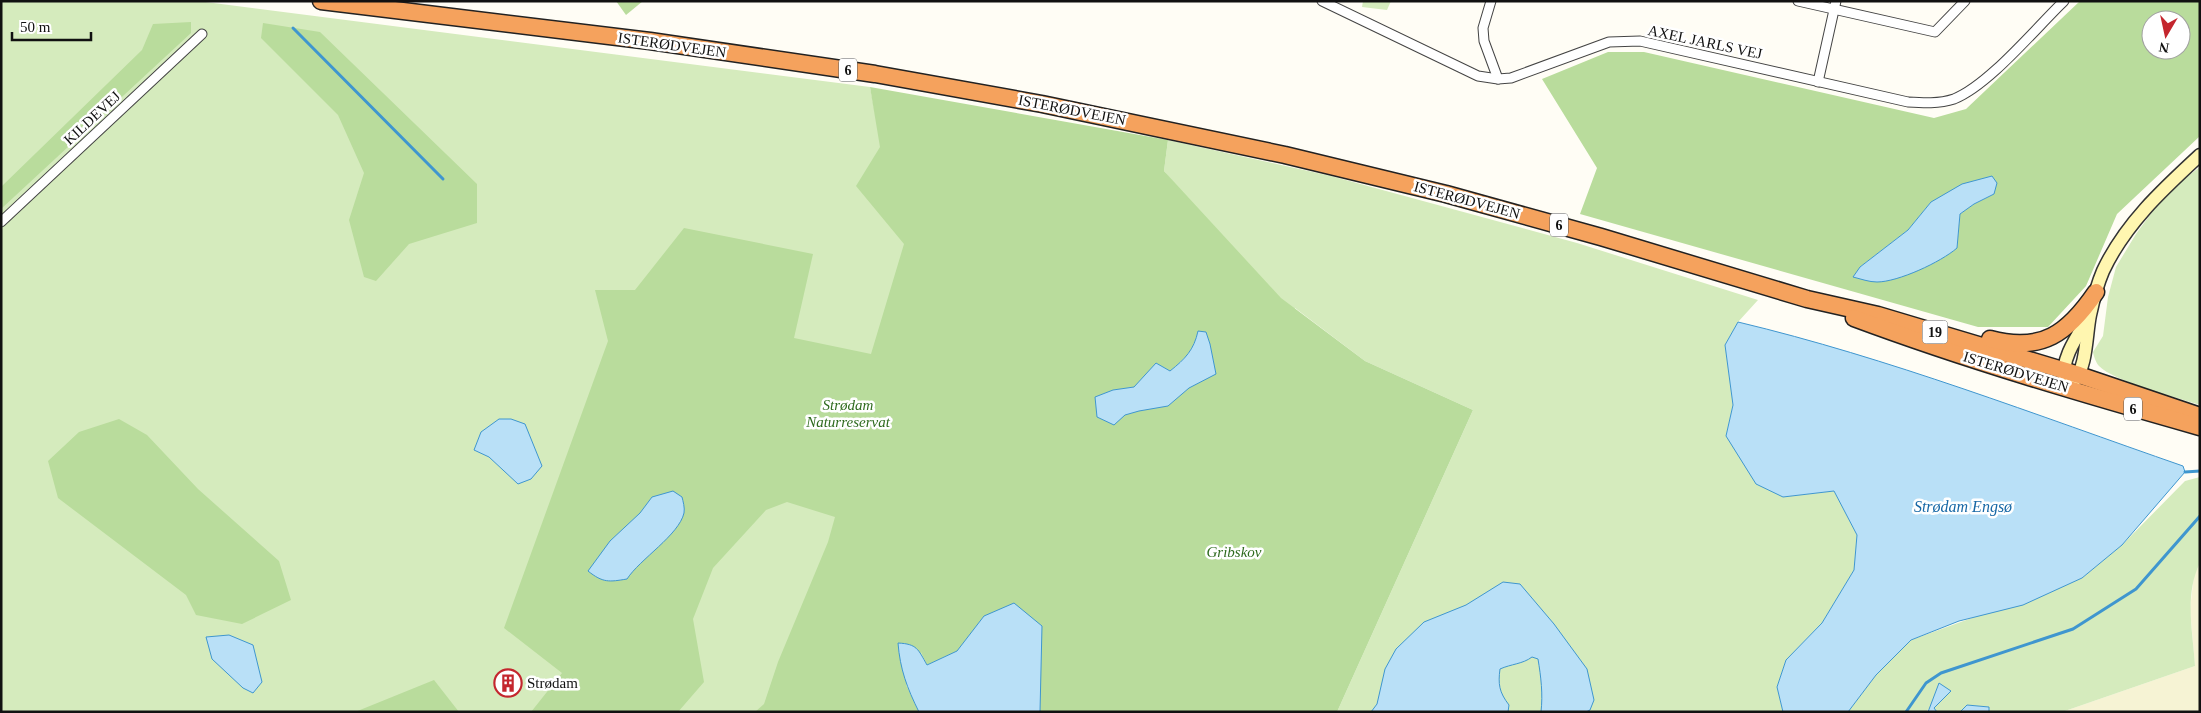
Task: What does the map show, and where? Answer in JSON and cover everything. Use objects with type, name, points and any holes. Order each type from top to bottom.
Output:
[{"type":"highway","name":"ISTERØDVEJEN","points":[[321,1],[650,41],[875,74],[1061,108],[1285,155],[1446,194],[1601,237],[1807,298],[1878,315],[2079,375],[2200,416]]},
{"type":"highway","points":[[1878,315],[1927,322],[2004,343],[2029,344],[2050,339],[2066,329],[2081,314],[2096,292]]},
{"type":"highway","name":"ISTERØDVEJEN","points":[[1807,298],[1908,338],[2200,427]]},
{"type":"street","name":"AXEL JARLS VEJ","points":[[1322,1],[1478,76],[1498,79],[1511,78],[1609,42],[1640,42],[1908,102],[1931,103],[1953,99],[1976,88],[2064,1]]},
{"type":"street","points":[[1491,1],[1484,28],[1484,41],[1498,79]]},
{"type":"street","points":[[1798,1],[1836,5],[1935,32],[1964,1]]},
{"type":"street","points":[[1818,82],[1836,5]]},
{"type":"street","name":"KILDEVEJ","points":[[1,222],[202,34]]},
{"type":"street","points":[[2067,388],[2079,375],[2087,342],[2090,315],[2103,272],[2135,219],[2156,195],[2200,155]]},
{"type":"street","points":[[2067,388],[2063,370],[2077,338],[2090,315]]},
{"type":"shaded area","points":[[2200,563],[2200,712],[2062,712],[2195,666],[2190,609],[2194,575]]},
{"type":"green space","name":"Strødam Naturreservat","points":[[1,1],[198,1],[870,87],[875,113],[1174,183],[1164,171],[1168,140],[1331,176],[1577,243],[1758,300],[1738,322],[1725,345],[1733,405],[1726,436],[1783,497],[1834,491],[1857,535],[1854,570],[1822,623],[1786,660],[1777,687],[1783,712],[1337,712],[1473,410],[1365,361],[1295,308],[1170,712],[1,712]]},
{"type":"green space","points":[[616,1],[643,1],[626,15]]},
{"type":"green space","points":[[1363,1],[1391,1],[1387,10],[1362,7]]},
{"type":"green space","points":[[2080,1],[2200,1],[2200,136],[2117,214],[2086,286],[2048,327],[1978,327],[1580,214],[1597,168],[1542,79],[1608,52],[1644,52],[1934,118],[1966,109]],"holes":[[[1994,194],[1974,204],[1960,214],[1957,247],[1860,267],[1908,230],[1931,202]]]},
{"type":"green space","points":[[191,22],[191,33],[1,209],[1,187],[142,50],[153,24]]},
{"type":"green space","points":[[263,23],[320,32],[477,184],[477,223],[409,244],[376,281],[364,277],[349,220],[364,173],[338,115],[261,38]]},
{"type":"green space","name":"Gribskov","points":[[870,87],[1168,140],[1164,171],[1281,298],[1365,361],[1473,410],[1337,712],[1040,712],[1040,701],[984,616],[957,651],[927,665],[921,652],[906,685],[919,712],[755,712],[764,704],[778,662],[828,542],[835,517],[787,502],[766,510],[713,568],[693,619],[704,682],[678,712],[531,712],[562,673],[504,628],[608,341],[595,290],[635,290],[684,228],[813,254],[794,338],[871,354],[904,244],[856,186],[880,147]],"holes":[[[1198,331],[1215,374],[1189,388],[1168,406],[1139,410],[1125,415],[1113,390],[1134,387],[1156,363],[1170,371],[1188,354],[1194,344]],[[652,497],[660,545],[634,568],[627,578],[610,541],[640,513]]]},
{"type":"green space","points":[[2200,167],[2200,405],[2147,388],[2106,372],[2095,360],[2093,352],[2103,336],[2108,297],[2116,267],[2136,234],[2155,208],[2173,187]]},
{"type":"green space","points":[[119,419],[147,435],[198,489],[279,561],[291,600],[242,624],[196,615],[186,595],[58,498],[48,461],[79,432]]},
{"type":"green space","points":[[2200,477],[2200,563],[2195,575],[2191,601],[2191,627],[2195,666],[2062,712],[1989,712],[1989,707],[1967,705],[1960,712],[1937,712],[1934,708],[1927,710],[1928,712],[1848,712],[1876,675],[1911,640],[2082,578],[2122,545],[2185,481]]},
{"type":"green space","points":[[434,680],[459,712],[355,712]]},
{"type":"water","points":[[1992,176],[1997,183],[1994,194],[1974,204],[1960,214],[1957,248],[1941,259],[1896,279],[1877,282],[1853,277],[1860,267],[1908,230],[1931,202],[1962,184]]},
{"type":"water","name":"Strødam Engsø","points":[[1738,322],[1794,336],[1962,388],[2183,466],[2185,472],[2122,545],[2082,578],[2023,605],[1959,621],[1911,640],[1876,675],[1848,712],[1783,712],[1777,687],[1786,660],[1822,623],[1854,570],[1857,535],[1834,491],[1783,497],[1756,484],[1726,436],[1733,405],[1725,345]]},
{"type":"water","points":[[1198,331],[1206,332],[1216,374],[1189,388],[1168,406],[1125,415],[1114,425],[1097,417],[1095,397],[1113,390],[1134,387],[1156,363],[1170,371],[1188,354],[1194,344]]},
{"type":"water","points":[[499,419],[511,419],[525,424],[542,466],[531,479],[518,484],[489,457],[474,450],[481,432]]},
{"type":"water","points":[[673,491],[682,497],[684,513],[681,521],[675,530],[627,579],[606,581],[588,571],[610,541],[640,513],[652,497]]},
{"type":"water","points":[[1503,582],[1520,584],[1554,624],[1587,669],[1594,700],[1590,710],[1586,712],[1541,712],[1542,699],[1538,659],[1532,657],[1500,669],[1500,688],[1509,705],[1508,712],[1371,712],[1377,704],[1385,669],[1396,649],[1424,622],[1466,605]]},
{"type":"water","points":[[1014,603],[1042,626],[1040,712],[919,712],[905,678],[900,661],[898,643],[916,648],[927,665],[957,651],[984,616]]},
{"type":"water","points":[[229,635],[253,645],[262,682],[253,693],[243,688],[212,659],[206,637]]},
{"type":"water","points":[[1939,683],[1951,691],[1934,708],[1937,712],[1928,712]]},
{"type":"water","points":[[1967,705],[1989,707],[1989,712],[1960,712]]},
{"type":"waterway","points":[[293,28],[443,179]]},
{"type":"waterway","points":[[2185,472],[2200,471]]},
{"type":"waterway","points":[[1906,712],[1926,683],[1941,673],[2073,629],[2136,589],[2200,516]]},
{"type":"place","name":"Strødam","points":[[508,683]]}]
